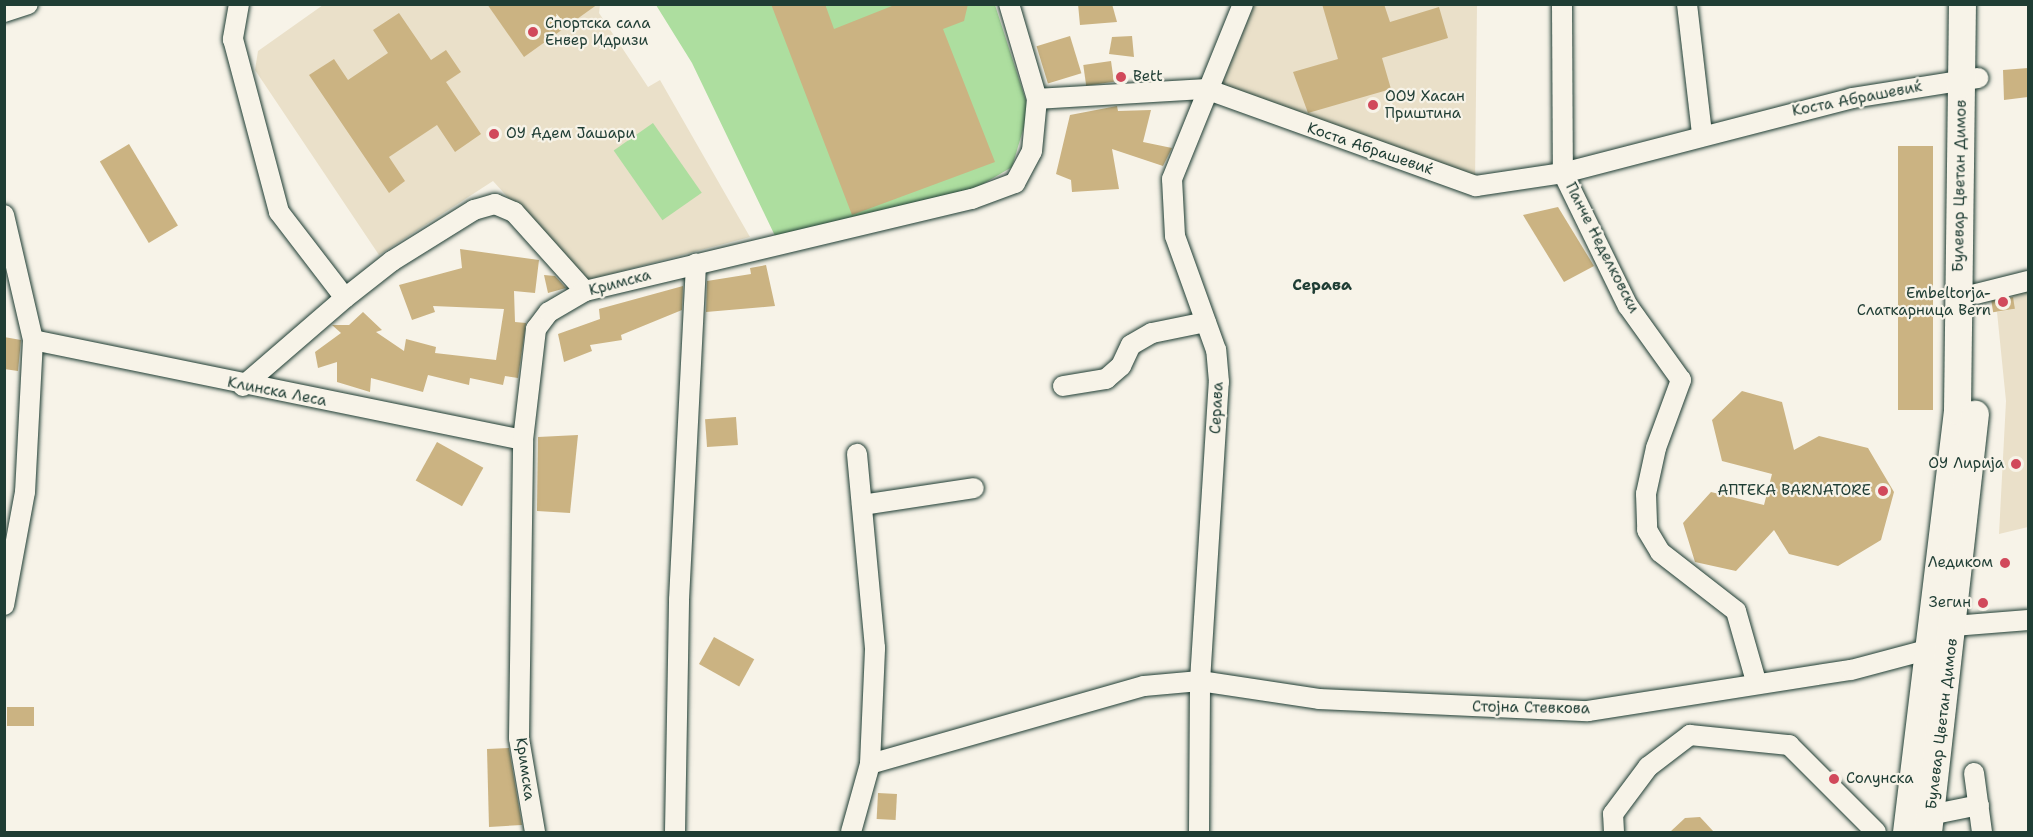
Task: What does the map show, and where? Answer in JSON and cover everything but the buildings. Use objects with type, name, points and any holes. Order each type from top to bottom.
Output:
[{"type":"street","points":[[4,12],[28,4]]},
{"type":"street","points":[[239,4],[233,39],[279,212],[345,298]]},
{"type":"street","points":[[1010,4],[1037,99]]},
{"type":"street","name":"Серава","points":[[1199,832],[1200,681],[1220,382],[1206,322],[1175,236],[1172,179],[1206,89],[1243,4]]},
{"type":"street","name":"Панче Неделковски","points":[[1562,4],[1563,173],[1628,306],[1681,380],[1656,448],[1646,494],[1647,530],[1660,552],[1736,611],[1756,681]]},
{"type":"street","points":[[1688,4],[1702,134]]},
{"type":"street","name":"Булевар Цветан Димов","points":[[1929,824],[1972,464],[1976,294],[1970,79],[1962,4]]},
{"type":"street","name":"Булевар Цветан Димов","points":[[1906,832],[1930,649],[1957,411],[1970,79],[1979,4]]},
{"type":"street","name":"Коста Абрашевиќ","points":[[1037,99],[1206,89],[1476,186],[1563,173],[1702,134],[1852,98],[1970,79]]},
{"type":"street","name":"Кримска","points":[[535,832],[519,738],[523,440],[536,329],[549,312],[585,291],[972,199],[1015,183],[1032,151],[1037,99]]},
{"type":"street","points":[[243,386],[345,298],[392,261],[474,210],[495,204],[514,212],[585,291]]},
{"type":"street","points":[[4,215],[33,340],[25,492],[4,605]]},
{"type":"street","points":[[675,832],[679,600],[696,263]]},
{"type":"street","points":[[1976,294],[2028,282]]},
{"type":"street","points":[[1063,386],[1106,379],[1121,366],[1131,345],[1152,333],[1206,322]]},
{"type":"street","name":"Клинска Леса","points":[[33,340],[243,386],[523,440]]},
{"type":"street","points":[[851,832],[870,764],[875,648],[856,454]]},
{"type":"street","points":[[862,505],[974,488]]},
{"type":"street","points":[[1954,626],[2028,620]]},
{"type":"street","name":"Стојна Стевкова","points":[[870,764],[1144,686],[1200,681],[1320,699],[1588,711],[1756,681],[1851,670],[1930,649]]},
{"type":"street","points":[[1614,832],[1613,814],[1648,767],[1690,735],[1789,745],[1876,832]]},
{"type":"street","points":[[1974,773],[1982,832]]},
{"type":"street","points":[[1929,824],[1978,805]]},
{"type":"shaded area","name":"ОУ Адем Јашари","points":[[323,5],[600,5],[599,13],[648,87],[660,80],[750,237],[584,281],[493,181],[379,255],[255,70],[258,51]]},
{"type":"shaded area","name":"ООУ Хасан Приштина","points":[[1254,5],[1477,5],[1475,182],[1222,84]]},
{"type":"shaded area","name":"ОУ Лирија","points":[[2028,286],[2028,527],[1999,534],[2006,401],[1997,312],[2014,309],[2012,291]]},
{"type":"green space","points":[[656,5],[995,5],[1029,110],[1012,167],[971,191],[777,240],[692,63]]},
{"type":"green space","points":[[653,123],[702,193],[662,220],[614,151]]},
{"type":"place","name":"Спортска сала Енвер Идризи","points":[[533,32]]},
{"type":"place","name":"Bett","points":[[1121,77]]},
{"type":"place","name":"ООУ Хасан Приштина","points":[[1373,105]]},
{"type":"place","name":"ОУ Адем Јашари","points":[[494,134]]},
{"type":"place","name":"Embeltorja- Слаткарница Bern","points":[[2003,302]]},
{"type":"place","name":"ОУ Лирија","points":[[2016,464]]},
{"type":"place","name":"АПТЕКА BARNATORE","points":[[1883,491]]},
{"type":"place","name":"Ледиком","points":[[2005,563]]},
{"type":"place","name":"Зегин","points":[[1983,603]]},
{"type":"place","name":"Солунска","points":[[1834,779]]},
{"type":"district","name":"Серава","points":[[1322,285]]}]
